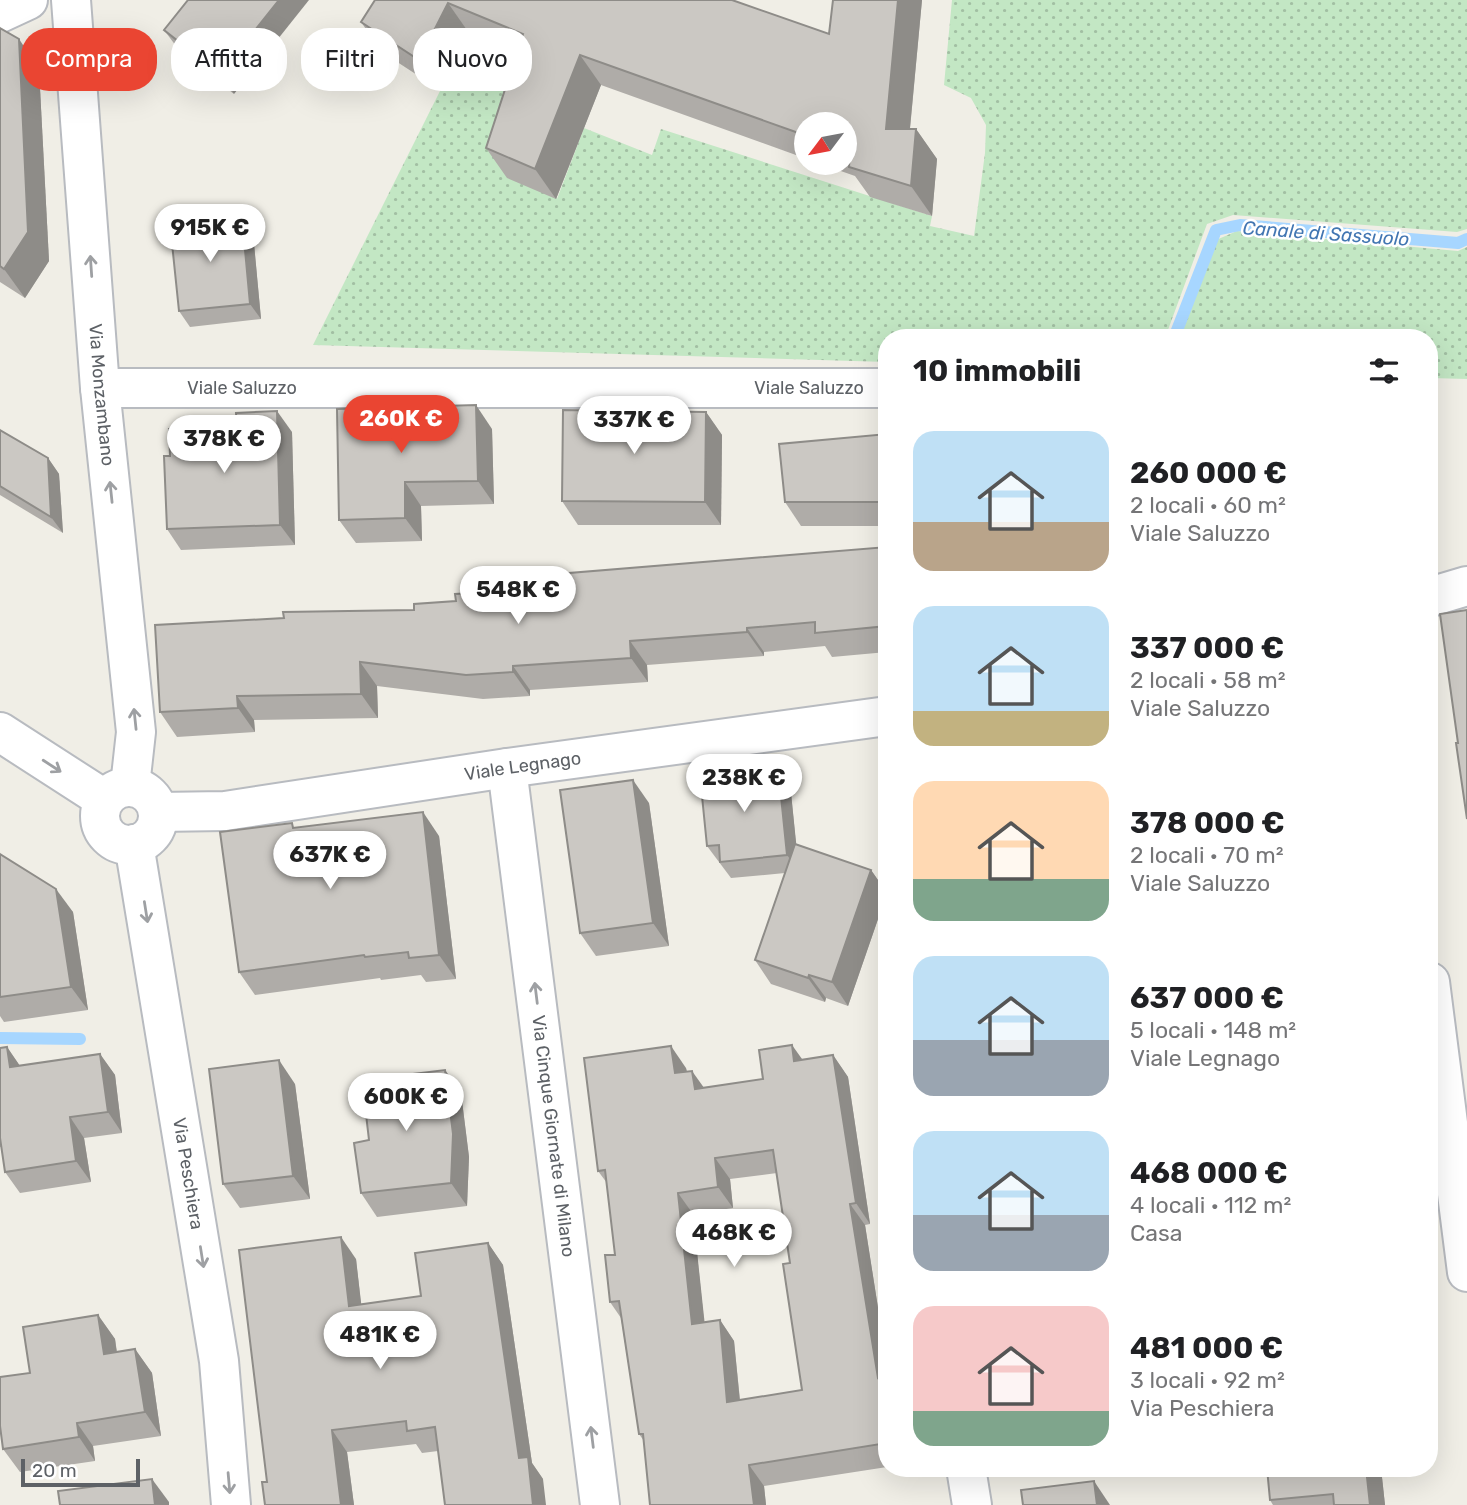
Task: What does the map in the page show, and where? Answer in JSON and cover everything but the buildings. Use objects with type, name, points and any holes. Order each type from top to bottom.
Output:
[{"type":"street","points":[[0,13],[28,0]]},
{"type":"street","name":"Via Monzambano","points":[[71,0],[100,388],[136,732],[117,793]]},
{"type":"street","name":"Viale Saluzzo","points":[[100,388],[878,388]]},
{"type":"street","points":[[1438,595],[1467,586]]},
{"type":"street","name":"Viale Legnago","points":[[158,812],[225,811],[508,768],[878,717]]},
{"type":"street","points":[[0,732],[117,793]]},
{"type":"street","name":"Via Cinque Giornate di Milano","points":[[508,768],[600,1505]]},
{"type":"street","points":[[138,788],[148,794],[158,812],[154,831],[134,844],[121,844],[110,838],[100,819],[101,806],[117,793],[138,788]]},
{"type":"street","name":"Via Peschiera","points":[[134,844],[219,1361],[231,1505]]},
{"type":"street","points":[[1438,1045],[1467,1272]]},
{"type":"street","points":[[967,1477],[972,1505]]},
{"type":"green space","points":[[952,0],[1467,0],[1467,229],[1457,232],[1233,215],[1207,224],[1168,329],[878,329],[878,362],[313,345],[440,91],[532,91],[532,59],[544,64],[557,199],[584,128],[652,155],[661,129],[794,172],[794,175],[804,175],[932,216],[930,226],[974,236],[986,125],[971,98],[944,85]]},
{"type":"green space","points":[[1237,231],[1458,251],[1467,247],[1467,379],[1438,378],[1438,329],[1183,329],[1216,240]]},
{"type":"waterway","name":"Canale di Sassuolo","points":[[1178,329],[1216,230],[1240,225],[1458,243],[1467,239]]},
{"type":"waterway","points":[[0,1038],[80,1039]]}]
